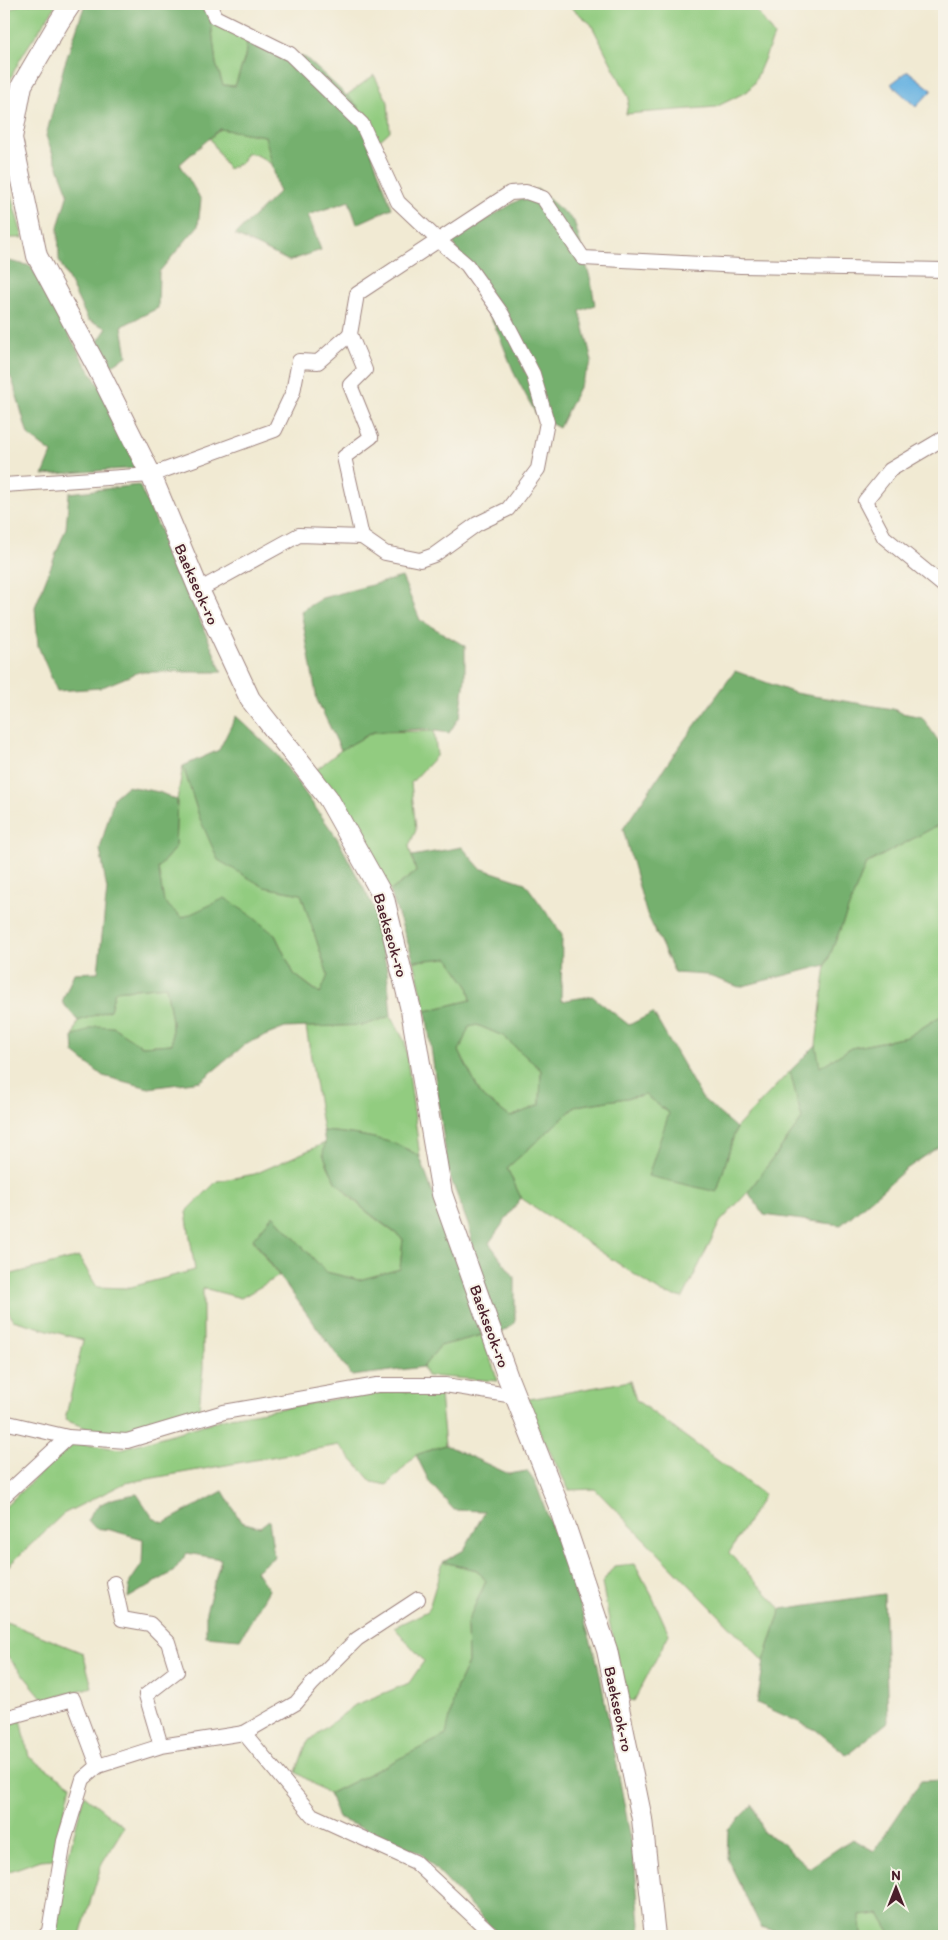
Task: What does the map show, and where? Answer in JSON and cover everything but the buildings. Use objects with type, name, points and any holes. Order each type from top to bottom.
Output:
[{"type":"street","name":"Baekseok-ro","points":[[72,4],[58,22],[22,85],[12,138],[37,256],[98,369],[151,475],[199,590],[250,698],[328,798],[384,898],[411,1010],[442,1194],[514,1396],[558,1504],[607,1650],[642,1819],[655,1936]]},
{"type":"street","points":[[199,590],[299,535],[362,537],[385,553],[420,560],[434,555],[477,524],[508,509],[538,469],[547,422],[533,374],[502,314],[467,265],[398,202],[362,124],[290,54],[215,17],[208,4]]},
{"type":"street","points":[[362,537],[344,458],[371,437],[350,385],[364,370],[350,334],[357,294],[510,193],[526,192],[543,198],[583,258],[741,266],[944,270]]},
{"type":"street","points":[[4,486],[151,475],[275,430],[293,392],[299,361],[318,362],[350,334]]},
{"type":"street","points":[[944,438],[890,470],[864,501],[884,537],[944,586]]},
{"type":"street","points":[[4,1422],[68,1437],[127,1441],[224,1412],[377,1385],[445,1385],[514,1396]]},
{"type":"street","points":[[4,1496],[68,1437]]},
{"type":"street","points":[[114,1583],[122,1619],[150,1624],[168,1642],[176,1671],[146,1695],[161,1746]]},
{"type":"street","points":[[45,1936],[49,1931],[64,1841],[83,1779],[98,1766],[161,1746],[244,1733],[296,1703],[356,1639],[418,1599]]},
{"type":"street","points":[[4,1721],[9,1717],[72,1699],[98,1766]]},
{"type":"street","points":[[244,1733],[312,1815],[415,1862],[494,1936]]},
{"type":"green space","points":[[22,4],[57,4],[19,62],[4,100],[4,19],[8,10]]},
{"type":"green space","points":[[85,4],[202,4],[211,21],[216,64],[223,85],[235,86],[245,57],[247,41],[306,58],[358,106],[370,149],[392,208],[357,224],[349,201],[308,215],[321,250],[289,261],[235,235],[279,192],[265,136],[220,129],[180,164],[201,200],[198,226],[159,272],[158,308],[122,326],[127,356],[109,367],[98,341],[107,328],[88,320],[59,260],[58,227],[68,193],[46,136],[64,66]]},
{"type":"green space","points":[[567,4],[752,4],[774,36],[755,81],[748,91],[716,107],[626,114],[629,98],[591,24]]},
{"type":"green space","points":[[211,21],[247,41],[245,57],[235,86],[223,85],[216,64]]},
{"type":"green space","points":[[374,75],[388,102],[390,131],[370,149],[347,95]]},
{"type":"green space","points":[[221,129],[265,136],[273,165],[257,155],[247,153],[241,163],[228,169],[210,138]]},
{"type":"green space","points":[[4,172],[23,238],[4,238]]},
{"type":"green space","points":[[537,189],[574,221],[591,281],[595,305],[580,311],[592,361],[559,428],[537,416],[515,375],[499,335],[452,240]]},
{"type":"green space","points":[[4,260],[31,266],[83,360],[105,395],[136,468],[43,475],[52,453],[28,435],[13,382],[4,365]]},
{"type":"green space","points":[[139,485],[182,577],[222,672],[139,672],[100,688],[57,691],[38,646],[35,607],[66,528],[69,493]]},
{"type":"green space","points":[[402,577],[420,620],[465,646],[465,679],[460,716],[449,733],[423,729],[373,732],[341,750],[317,700],[301,611],[322,598]]},
{"type":"green space","points":[[735,671],[795,693],[893,709],[922,717],[944,749],[944,822],[866,864],[826,965],[739,987],[706,975],[675,973],[646,912],[623,829],[674,754]]},
{"type":"green space","points":[[236,716],[278,755],[337,838],[373,906],[387,970],[391,1016],[365,1025],[285,1028],[247,1043],[201,1081],[149,1088],[103,1076],[74,1053],[73,1037],[96,1026],[113,1027],[142,1046],[172,1044],[172,1021],[166,986],[115,991],[110,1010],[78,1021],[62,1002],[74,973],[98,972],[107,890],[100,849],[114,797],[127,786],[159,792],[177,800],[175,848],[158,868],[164,902],[182,918],[225,898],[275,935],[294,974],[320,994],[328,975],[301,894],[264,887],[218,860],[200,819],[183,766],[219,750]]},
{"type":"green space","points":[[434,731],[437,755],[411,783],[416,830],[409,846],[416,872],[390,891],[316,770],[341,750],[373,732]]},
{"type":"green space","points":[[183,766],[200,819],[264,887],[301,894],[328,975],[321,994],[294,974],[275,935],[182,918],[164,902],[158,868],[175,848],[177,800]]},
{"type":"green space","points":[[944,822],[944,1014],[907,1037],[851,1048],[819,1068],[816,1045],[826,965],[866,864]]},
{"type":"green space","points":[[462,847],[480,868],[525,883],[562,934],[561,1001],[592,996],[629,1025],[653,1013],[702,1098],[736,1128],[717,1192],[648,1176],[669,1113],[645,1095],[576,1106],[507,1168],[521,1198],[489,1243],[515,1278],[515,1323],[501,1333],[475,1259],[469,1227],[448,1171],[426,1011],[471,1000],[468,986],[448,958],[414,961],[390,891],[416,872],[412,856]],"holes":[[[477,1025],[503,1036],[541,1070],[540,1105],[510,1117],[481,1095],[459,1051],[469,1027]]]},
{"type":"green space","points":[[448,958],[468,986],[471,1000],[426,1011],[414,961]]},
{"type":"green space","points":[[166,986],[172,1021],[172,1044],[142,1046],[113,1027],[73,1037],[78,1021],[110,1010],[115,991]]},
{"type":"green space","points":[[944,1014],[944,1143],[905,1170],[841,1225],[764,1215],[748,1192],[802,1119],[790,1071],[816,1045],[820,1067],[851,1048],[907,1037]]},
{"type":"green space","points":[[391,1016],[405,1042],[420,1157],[386,1141],[323,1131],[306,1027],[365,1025]]},
{"type":"green space","points":[[477,1025],[503,1036],[541,1070],[540,1105],[510,1117],[481,1095],[459,1051],[469,1027]]},
{"type":"green space","points":[[790,1071],[802,1119],[748,1192],[720,1222],[683,1298],[662,1293],[521,1198],[507,1168],[576,1106],[645,1095],[669,1113],[717,1192],[736,1128]]},
{"type":"green space","points":[[323,1131],[386,1141],[420,1157],[482,1335],[440,1346],[423,1367],[352,1376],[253,1239],[273,1215],[326,1272],[359,1280],[400,1269],[403,1239],[365,1210],[335,1181],[323,1154],[325,1143]]},
{"type":"green space","points":[[325,1143],[325,1157],[330,1171],[339,1185],[365,1210],[403,1239],[400,1269],[359,1280],[326,1272],[273,1215],[253,1240],[279,1276],[241,1298],[203,1288],[203,1368],[199,1409],[127,1432],[94,1431],[65,1420],[83,1340],[13,1320],[4,1303],[4,1276],[79,1257],[97,1287],[127,1288],[195,1270],[186,1212],[217,1181],[255,1174]]},
{"type":"green space","points":[[482,1335],[498,1381],[427,1376],[423,1367],[440,1346]]},
{"type":"green space","points":[[630,1381],[636,1400],[764,1495],[729,1553],[781,1609],[764,1661],[595,1489],[569,1490],[524,1400]]},
{"type":"green space","points":[[397,1391],[440,1395],[445,1445],[416,1455],[387,1485],[372,1482],[339,1445],[125,1483],[63,1514],[4,1570],[4,1508],[71,1443],[121,1449],[230,1417],[353,1396]]},
{"type":"green space","points":[[445,1445],[509,1474],[527,1471],[536,1484],[577,1596],[598,1665],[634,1856],[641,1936],[500,1936],[420,1853],[338,1818],[329,1794],[446,1735],[456,1689],[468,1663],[467,1623],[486,1581],[477,1570],[443,1562],[464,1550],[485,1511],[454,1510],[430,1483],[416,1455]]},
{"type":"green space","points":[[223,1491],[241,1522],[260,1527],[269,1520],[274,1557],[256,1571],[269,1590],[240,1639],[206,1636],[206,1612],[221,1559],[187,1553],[173,1572],[128,1598],[130,1582],[142,1564],[143,1539],[95,1528],[88,1520],[91,1513],[102,1504],[115,1498],[137,1494],[153,1518],[164,1523]]},
{"type":"green space","points":[[443,1562],[477,1570],[486,1581],[467,1623],[468,1663],[456,1689],[447,1735],[329,1794],[296,1772],[307,1742],[355,1705],[409,1683],[424,1661],[394,1627],[428,1611]]},
{"type":"green space","points":[[635,1564],[669,1634],[634,1701],[624,1698],[602,1583],[614,1566]]},
{"type":"green space","points":[[884,1594],[888,1722],[847,1755],[816,1730],[757,1703],[764,1661],[781,1609]]},
{"type":"green space","points":[[4,1621],[83,1653],[92,1687],[44,1700],[4,1652]]},
{"type":"green space","points":[[21,1719],[29,1757],[71,1785],[53,1859],[41,1860],[4,1873],[4,1728]]},
{"type":"green space","points":[[944,1780],[944,1936],[892,1936],[879,1914],[860,1916],[861,1936],[795,1936],[761,1927],[727,1858],[728,1830],[753,1805],[764,1833],[778,1840],[809,1868],[852,1839],[874,1851],[921,1781]]},
{"type":"green space","points":[[84,1795],[124,1827],[102,1863],[80,1936],[48,1936]]},
{"type":"green space","points":[[879,1914],[892,1936],[861,1936],[859,1916]]},
{"type":"water","points":[[908,71],[932,90],[916,107],[891,84]]}]
